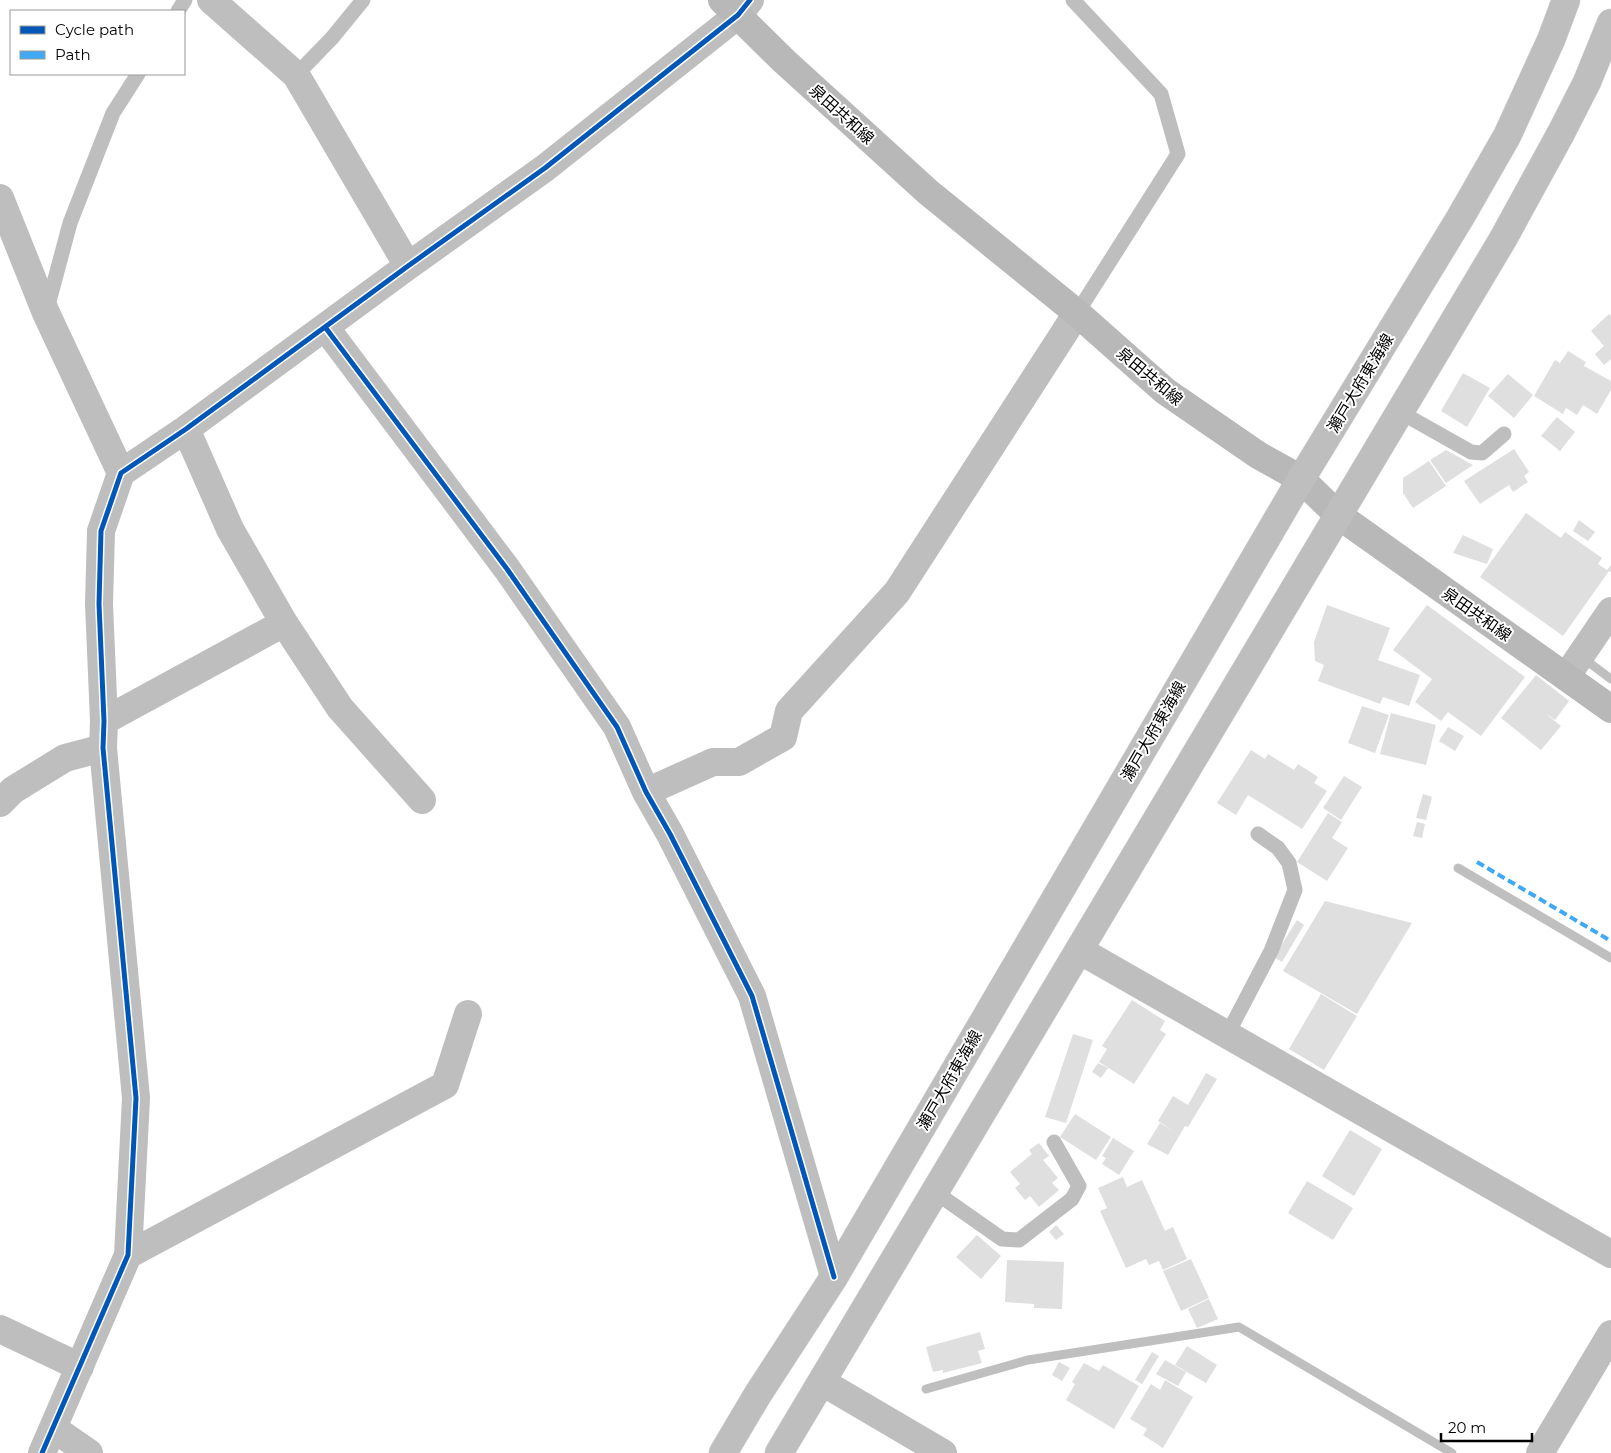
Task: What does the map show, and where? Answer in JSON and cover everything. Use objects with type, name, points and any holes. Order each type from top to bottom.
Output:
[{"type":"main road","name":"泉田共和線","points":[[737,5],[784,61],[928,192],[1077,313],[1165,391],[1258,455],[1301,479],[1338,515],[1611,709]]},
{"type":"street","points":[[211,0],[296,76],[408,266]]},
{"type":"street","name":"瀬戸大府東海線","points":[[723,1453],[758,1394],[834,1276],[1301,479],[1460,218],[1507,136],[1551,40],[1566,0]]},
{"type":"street","points":[[42,1453],[128,1255],[136,1098],[103,748],[104,721],[99,604],[101,531],[121,473],[186,429],[545,168],[737,5]]},
{"type":"street","points":[[779,1453],[1503,239],[1561,134],[1587,82],[1611,23]]},
{"type":"street","points":[[0,198],[46,313],[121,473]]},
{"type":"street","points":[[646,792],[713,762],[739,762],[784,737],[789,711],[897,592],[1077,313]]},
{"type":"street","points":[[325,327],[508,569],[617,727],[646,792],[670,834],[752,996],[834,1276]]},
{"type":"street","points":[[186,429],[230,529],[284,623],[340,708],[422,800]]},
{"type":"street","points":[[1566,677],[1611,610]]},
{"type":"street","points":[[104,721],[284,623]]},
{"type":"street","points":[[0,803],[13,790],[65,758],[103,748]]},
{"type":"street","points":[[1079,950],[1611,1254]]},
{"type":"street","points":[[128,1255],[445,1085],[468,1014]]},
{"type":"street","points":[[0,1330],[80,1367]]},
{"type":"street","points":[[1540,1453],[1611,1334]]},
{"type":"street","points":[[822,1382],[943,1453]]},
{"type":"street","points":[[53,1428],[89,1453]]},
{"type":"lane","points":[[296,76],[332,38],[363,0]]},
{"type":"lane","points":[[1073,0],[1161,94],[1178,154],[1077,313]]},
{"type":"lane","points":[[46,313],[70,223],[112,113],[137,75]]},
{"type":"lane","points":[[1400,412],[1471,452],[1482,453],[1504,434]]},
{"type":"lane","points":[[1227,1035],[1271,951],[1295,890],[1289,863],[1278,848],[1258,834]]},
{"type":"lane","points":[[935,1192],[1002,1239],[1019,1240],[1072,1199],[1079,1186],[1054,1142]]},
{"type":"building","points":[[1609,314],[1611,316],[1611,359],[1604,365],[1595,354],[1604,346],[1591,331]]},
{"type":"building","points":[[1568,351],[1586,362],[1584,366],[1611,381],[1611,390],[1597,414],[1583,405],[1577,415],[1566,408],[1563,414],[1534,396],[1555,360],[1560,363]]},
{"type":"building","points":[[1463,373],[1490,388],[1467,427],[1441,411]]},
{"type":"building","points":[[1508,374],[1533,395],[1514,418],[1488,396]]},
{"type":"building","points":[[1557,417],[1575,432],[1560,451],[1541,436]]},
{"type":"building","points":[[1514,449],[1529,472],[1524,476],[1528,482],[1513,492],[1509,485],[1480,504],[1464,481]]},
{"type":"building","points":[[1446,450],[1473,465],[1446,483],[1430,460]]},
{"type":"building","points":[[1429,461],[1446,486],[1413,508],[1403,493],[1403,478]]},
{"type":"building","points":[[1526,513],[1561,538],[1565,532],[1602,558],[1598,564],[1607,570],[1611,565],[1611,572],[1609,571],[1563,636],[1480,577]]},
{"type":"building","points":[[1579,520],[1595,532],[1588,541],[1573,531]]},
{"type":"building","points":[[1463,535],[1493,549],[1487,564],[1453,553]]},
{"type":"building","points":[[1327,605],[1390,628],[1378,660],[1420,675],[1409,706],[1383,697],[1380,704],[1318,681],[1324,665],[1315,661],[1314,642]]},
{"type":"building","points":[[1427,605],[1525,677],[1481,736],[1448,712],[1441,721],[1415,702],[1432,679],[1393,650]]},
{"type":"building","points":[[1536,675],[1569,701],[1555,720],[1545,713],[1561,726],[1541,750],[1501,718]]},
{"type":"building","points":[[1362,706],[1389,715],[1375,753],[1348,743]]},
{"type":"building","points":[[1391,713],[1436,725],[1426,765],[1380,754]]},
{"type":"building","points":[[1448,727],[1464,736],[1455,751],[1439,741]]},
{"type":"building","points":[[1251,750],[1265,759],[1268,754],[1294,770],[1298,764],[1318,777],[1314,783],[1327,791],[1302,829],[1248,795],[1236,815],[1217,803]]},
{"type":"building","points":[[1344,776],[1362,787],[1341,820],[1323,808]]},
{"type":"building","points":[[1423,794],[1432,797],[1426,820],[1416,818]]},
{"type":"building","points":[[1328,813],[1342,822],[1332,838],[1348,848],[1327,881],[1297,862]]},
{"type":"building","points":[[1417,822],[1425,824],[1422,838],[1413,836]]},
{"type":"building","points":[[1325,901],[1412,923],[1357,1014],[1283,971]]},
{"type":"building","points":[[1297,920],[1304,925],[1282,962],[1274,957]]},
{"type":"building","points":[[1321,994],[1357,1016],[1324,1070],[1289,1049]]},
{"type":"building","points":[[1132,1000],[1165,1021],[1160,1030],[1166,1034],[1134,1084],[1099,1062],[1107,1049],[1102,1046]]},
{"type":"building","points":[[1073,1034],[1093,1040],[1066,1123],[1045,1117]]},
{"type":"building","points":[[1098,1063],[1108,1068],[1101,1078],[1092,1072]]},
{"type":"building","points":[[1206,1073],[1217,1079],[1188,1127],[1185,1126],[1168,1155],[1147,1144],[1160,1123],[1175,1132],[1158,1121],[1173,1096],[1188,1105]]},
{"type":"building","points":[[1075,1114],[1111,1137],[1096,1160],[1060,1137]]},
{"type":"building","points":[[1350,1130],[1382,1149],[1354,1196],[1322,1176]]},
{"type":"building","points":[[1113,1138],[1134,1151],[1119,1175],[1102,1164],[1106,1158],[1102,1156]]},
{"type":"building","points":[[1039,1143],[1049,1156],[1043,1160],[1058,1178],[1052,1183],[1059,1190],[1039,1207],[1030,1196],[1025,1200],[1015,1188],[1020,1184],[1010,1172],[1032,1154],[1029,1150]]},
{"type":"building","points":[[1123,1177],[1127,1187],[1142,1180],[1165,1231],[1173,1227],[1187,1259],[1163,1270],[1159,1261],[1149,1265],[1146,1259],[1126,1268],[1100,1211],[1107,1208],[1098,1188]]},
{"type":"building","points":[[1307,1181],[1353,1208],[1333,1240],[1288,1213]]},
{"type":"building","points":[[1056,1225],[1064,1234],[1056,1240],[1049,1232]]},
{"type":"building","points":[[977,1235],[1001,1256],[981,1279],[956,1257]]},
{"type":"building","points":[[1191,1259],[1209,1298],[1181,1311],[1163,1271]]},
{"type":"building","points":[[1007,1260],[1064,1262],[1062,1309],[1034,1308],[1034,1304],[1005,1302]]},
{"type":"building","points":[[1209,1299],[1218,1319],[1197,1328],[1188,1309]]},
{"type":"building","points":[[980,1332],[985,1349],[978,1351],[982,1363],[943,1373],[943,1370],[933,1372],[926,1347]]},
{"type":"building","points":[[1187,1346],[1217,1365],[1206,1383],[1175,1365]]},
{"type":"building","points":[[1152,1352],[1159,1356],[1142,1384],[1135,1380]]},
{"type":"building","points":[[1165,1360],[1186,1372],[1178,1386],[1156,1374]]},
{"type":"building","points":[[1059,1362],[1070,1368],[1062,1381],[1052,1375]]},
{"type":"building","points":[[1084,1363],[1099,1371],[1103,1365],[1139,1386],[1114,1429],[1066,1400],[1075,1384],[1072,1382]]},
{"type":"building","points":[[1165,1380],[1193,1397],[1163,1448],[1143,1435],[1147,1429],[1130,1419],[1151,1384],[1160,1390]]},
{"type":"waterway","points":[[1591,664],[1611,679]]},
{"type":"waterway","points":[[1458,868],[1611,958]]},
{"type":"waterway","points":[[926,1389],[1028,1360],[1239,1327],[1452,1453]]},
{"type":"marked path","points":[[1477,862],[1611,941]]},
{"type":"cycle path","points":[[42,1453],[128,1255],[136,1098],[103,748],[104,721],[99,604],[101,531],[121,473],[186,429],[545,168],[738,15],[750,0]]},
{"type":"cycle path","points":[[325,327],[507,569],[617,727],[646,792],[670,834],[752,996],[834,1277]]}]
